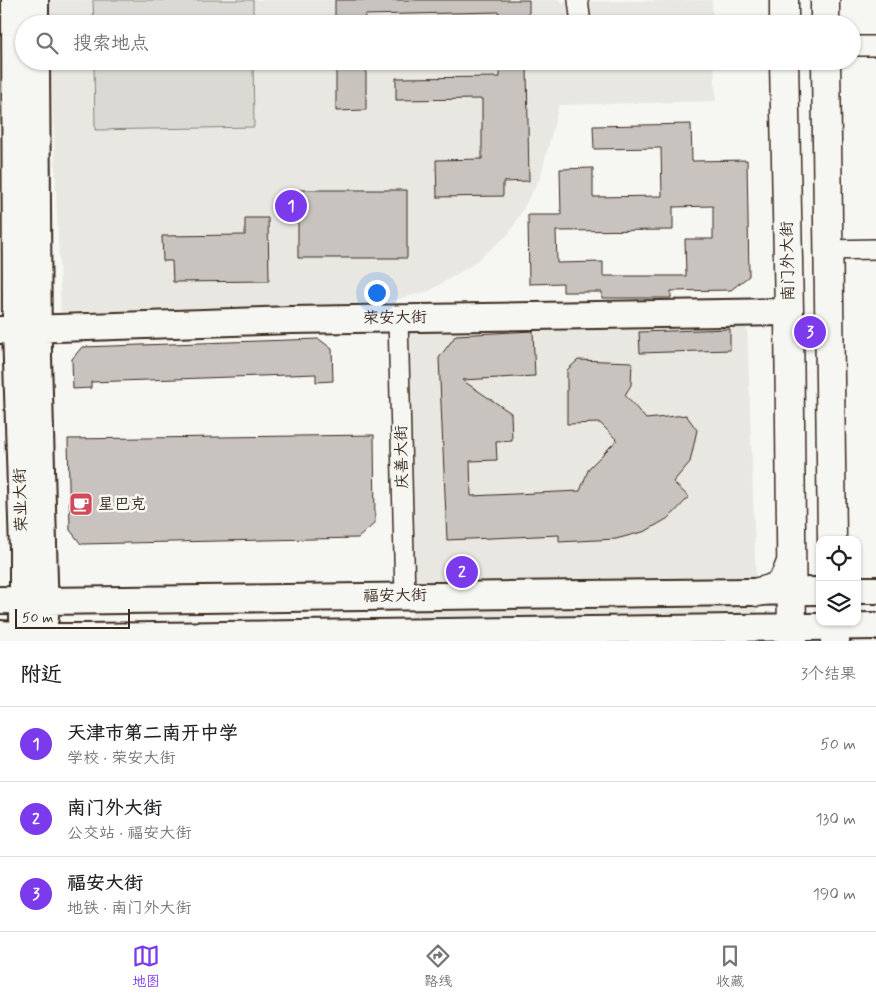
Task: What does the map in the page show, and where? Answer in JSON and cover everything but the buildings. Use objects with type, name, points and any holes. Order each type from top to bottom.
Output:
[{"type":"main road","points":[[784,0],[784,15]]},
{"type":"main road","points":[[825,0],[825,15]]},
{"type":"main road","name":"南门外大街","points":[[784,70],[792,629]]},
{"type":"main road","points":[[826,70],[832,536]]},
{"type":"main road","points":[[758,592],[769,590],[779,585],[786,576],[790,562]]},
{"type":"street","name":"荣业大街","points":[[15,0],[15,15]]},
{"type":"street","points":[[35,0],[35,15]]},
{"type":"street","points":[[578,0],[580,15]]},
{"type":"street","points":[[861,46],[876,46]]},
{"type":"street","name":"荣业大街","points":[[16,70],[18,330],[33,550],[23,622]]},
{"type":"street","name":"荣业大街","points":[[18,330],[35,70]]},
{"type":"street","points":[[828,250],[876,249]]},
{"type":"street","name":"荣安大街","points":[[18,330],[398,318],[789,312]]},
{"type":"street","name":"庆善大街","points":[[398,318],[405,596]]},
{"type":"street","points":[[0,587],[9,581],[33,550]]},
{"type":"street","points":[[861,590],[876,590]]},
{"type":"street","name":"福安大街","points":[[23,622],[405,596],[816,592]]},
{"type":"street","points":[[792,629],[816,597]]},
{"type":"street","points":[[23,622],[406,637],[760,628],[778,624],[792,629],[834,630],[876,626]]},
{"type":"shaded area","points":[[49,0],[561,0],[561,2],[712,0],[713,15],[50,15]]},
{"type":"shaded area","points":[[93,0],[253,0],[253,15],[94,15]]},
{"type":"shaded area","points":[[51,70],[714,70],[716,101],[559,105],[540,178],[509,234],[470,266],[429,291],[379,304],[61,312]]},
{"type":"shaded area","points":[[94,70],[253,70],[254,127],[95,130]]},
{"type":"shaded area","points":[[403,321],[747,325],[758,641],[412,641]]},
{"type":"place","name":"天津市第二南开中学","points":[[291,206]]},
{"type":"place","name":"福安大街","points":[[810,332]]},
{"type":"place","name":"星巴克","points":[[81,504]]},
{"type":"place","name":"南门外大街","points":[[462,572]]}]
